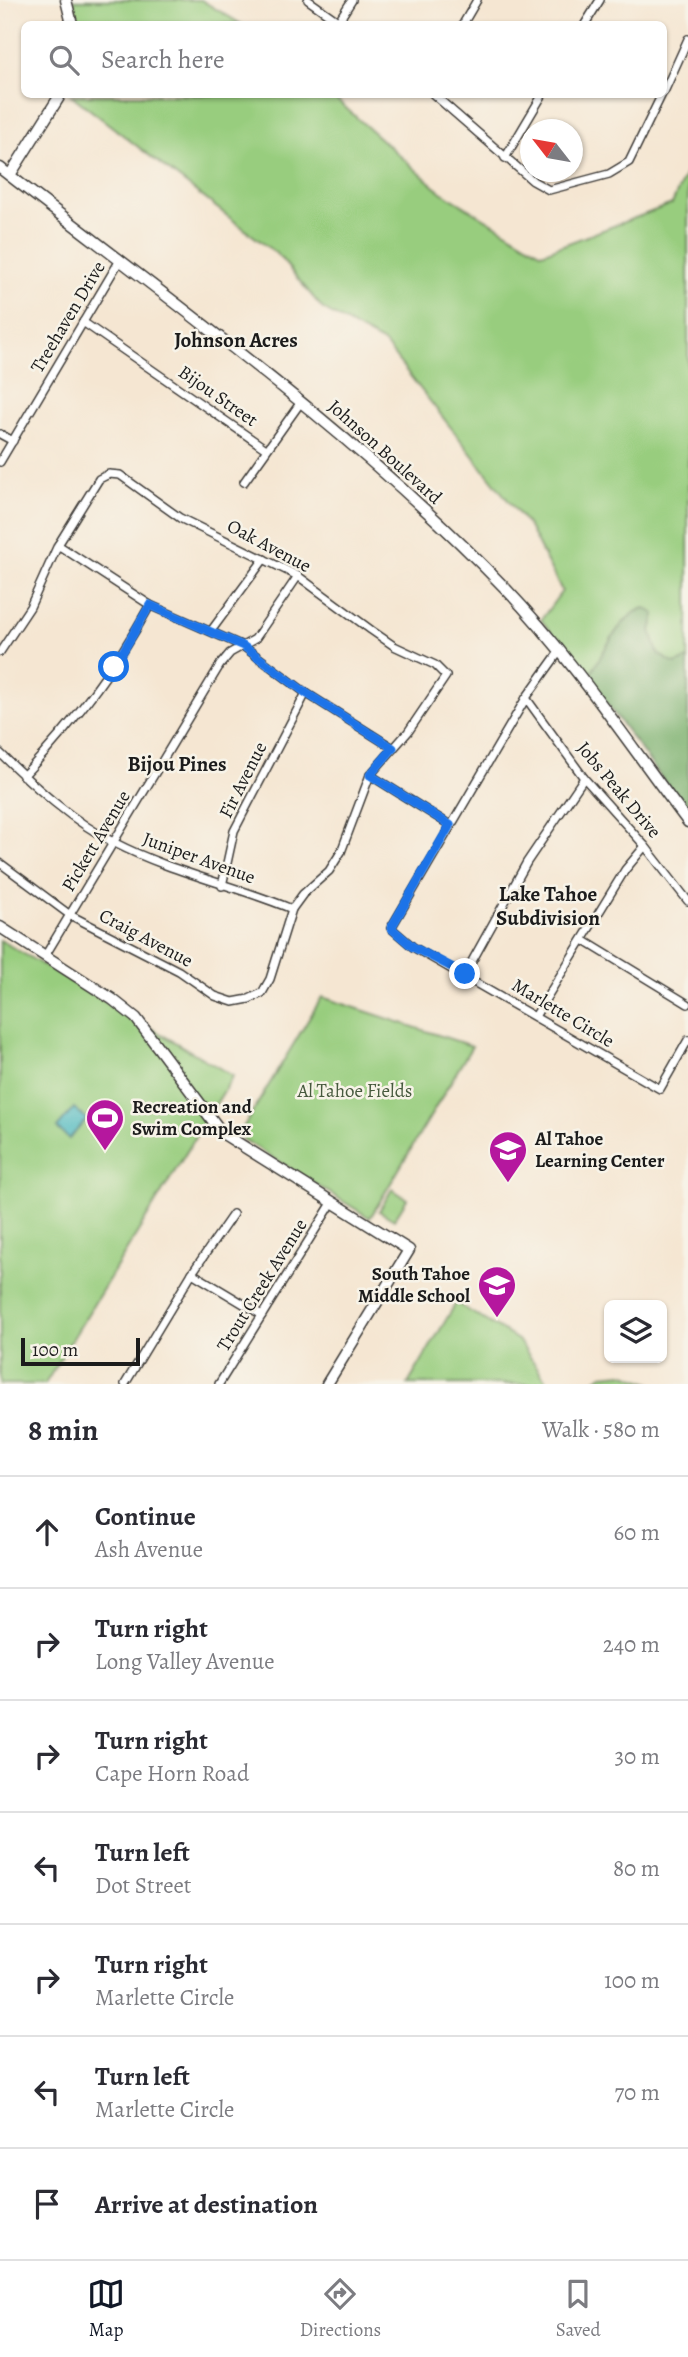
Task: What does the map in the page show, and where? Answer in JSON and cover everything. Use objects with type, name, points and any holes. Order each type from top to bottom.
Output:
[{"type":"street","points":[[65,0],[71,21]]},
{"type":"street","points":[[308,0],[337,21]]},
{"type":"street","points":[[341,21],[352,0]]},
{"type":"street","points":[[465,21],[477,0]]},
{"type":"street","points":[[587,21],[600,0]]},
{"type":"street","points":[[667,84],[688,39]]},
{"type":"street","points":[[10,175],[58,98]]},
{"type":"street","points":[[438,98],[505,158],[549,190],[609,174],[634,156],[661,98]]},
{"type":"street","points":[[505,158],[541,98]]},
{"type":"street","name":"Johnson Boulevard","points":[[0,168],[301,402],[404,491],[504,587],[559,652],[688,822]]},
{"type":"street","name":"Treehaven Drive","points":[[0,462],[120,260]]},
{"type":"street","name":"Bijou Street","points":[[83,321],[266,449]]},
{"type":"street","name":"Bijou Street","points":[[244,482],[301,402]]},
{"type":"street","points":[[0,434],[13,442]]},
{"type":"street","name":"Oak Avenue","points":[[58,545],[99,479],[109,474],[120,475],[180,518],[298,576],[370,631],[394,646],[435,665],[446,676],[408,732],[393,748]]},
{"type":"street","points":[[0,652],[30,607],[58,545],[150,605],[243,646],[306,693],[393,748],[370,775],[341,852],[329,871],[303,894],[292,909]]},
{"type":"street","points":[[211,631],[264,559]]},
{"type":"street","name":"Pickett Avenue","points":[[45,956],[220,665],[230,653],[255,639],[298,576]]},
{"type":"street","points":[[23,776],[90,700],[114,667],[150,605]]},
{"type":"street","name":"Marlette Circle","points":[[559,652],[526,698],[391,928],[413,947],[465,974],[660,1089],[688,1040]]},
{"type":"street","name":"Fir Avenue","points":[[222,886],[234,831],[306,693]]},
{"type":"street","name":"Jobs Peak Drive","points":[[526,698],[584,778],[645,846],[688,901]]},
{"type":"street","name":"Juniper Avenue","points":[[0,753],[23,776],[114,843],[222,886],[292,909]]},
{"type":"street","points":[[370,775],[450,825]]},
{"type":"street","points":[[465,974],[527,862],[584,778]]},
{"type":"street","points":[[536,1015],[625,870],[645,846]]},
{"type":"street","name":"Craig Avenue","points":[[0,863],[70,915],[179,971],[215,996],[233,1002],[262,993],[270,979],[292,909]]},
{"type":"street","points":[[0,927],[112,999],[135,1018],[222,1133],[408,1250],[327,1384]]},
{"type":"street","points":[[583,940],[688,1004]]},
{"type":"street","name":"Trout Creek Avenue","points":[[219,1384],[332,1203]]},
{"type":"street","points":[[125,1384],[192,1273],[233,1214]]},
{"type":"street","points":[[192,1273],[262,1315]]},
{"type":"green space","points":[[73,0],[201,0],[236,21],[79,21]]},
{"type":"green space","points":[[75,98],[334,98],[441,192],[542,253],[672,204],[688,168],[688,659],[675,664],[658,654],[651,631],[655,615],[645,608],[636,612],[619,628],[588,678],[541,620],[562,591],[529,527],[385,344],[323,309],[278,255]]},
{"type":"green space","points":[[645,608],[655,614],[651,631],[658,654],[675,664],[688,659],[688,814],[588,678],[619,628],[636,612]]},
{"type":"green space","points":[[0,940],[233,1076],[45,1384],[0,1384]]},
{"type":"green space","name":"Al Tahoe Fields","points":[[322,997],[472,1046],[370,1218],[238,1136]]},
{"type":"green space","points":[[392,1189],[407,1199],[394,1220],[379,1211]]},
{"type":"green space","points":[[456,1303],[518,1340],[549,1384],[408,1384]]},
{"type":"green space","points":[[623,1373],[652,1384],[589,1384],[602,1375]]},
{"type":"water","points":[[74,1108],[87,1119],[69,1139],[57,1128]]},
{"type":"place","name":"Recreation and Swim Complex","points":[[105,1152]]},
{"type":"place","name":"Al Tahoe Learning Center","points":[[508,1184]]},
{"type":"place","name":"South Tahoe Middle School","points":[[497,1319]]},
{"type":"district","name":"Johnson Acres","points":[[236,340]]},
{"type":"district","name":"Bijou Pines","points":[[177,764]]},
{"type":"district","name":"Lake Tahoe Subdivision","points":[[548,906]]},
{"type":"route","points":[[114,667],[150,605],[243,646],[306,693],[393,748],[370,775],[450,825],[391,928],[413,947],[465,974]]}]
